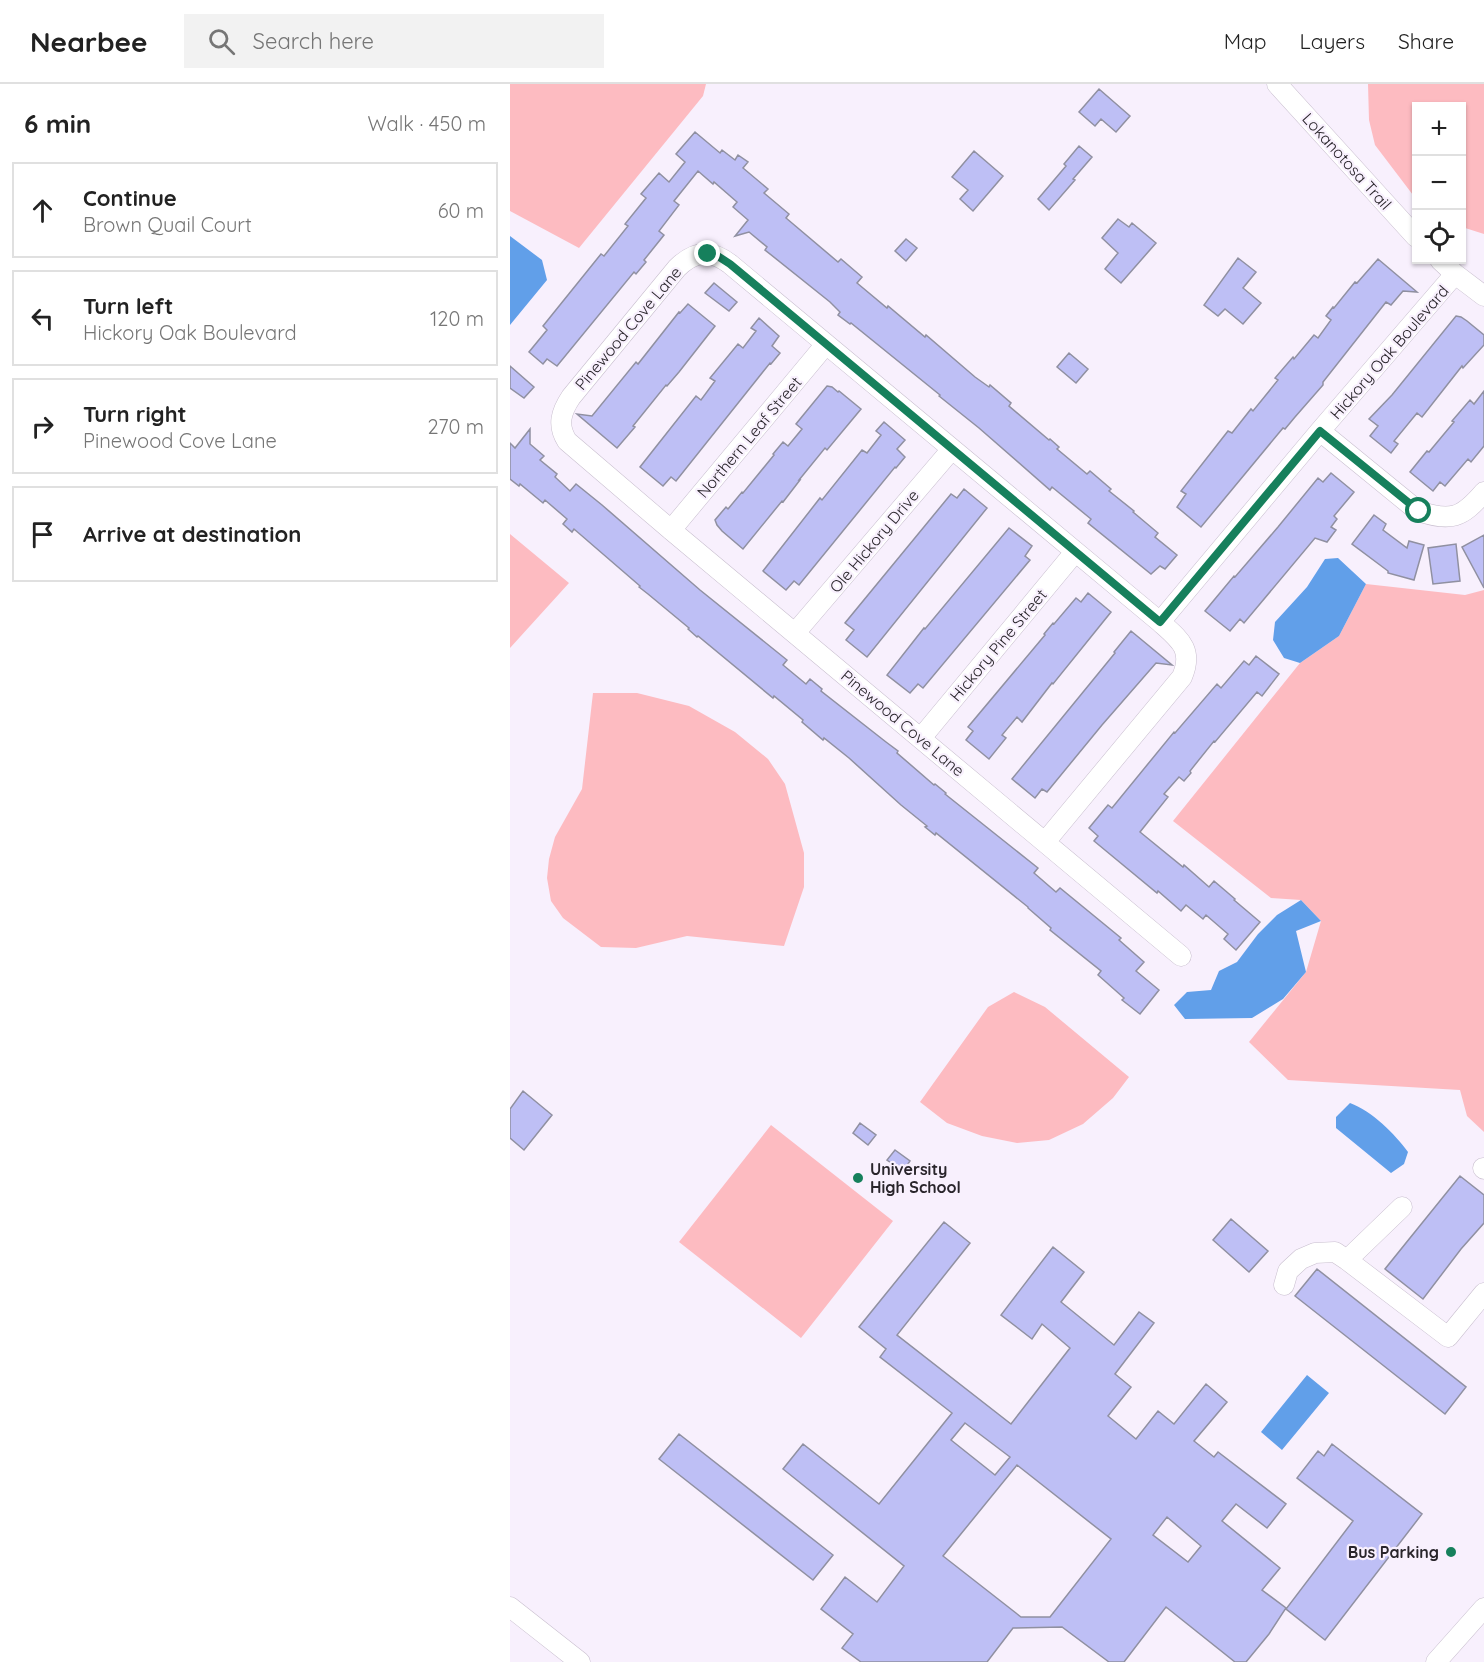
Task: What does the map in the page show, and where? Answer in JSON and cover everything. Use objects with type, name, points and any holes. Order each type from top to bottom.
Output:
[{"type":"street","name":"Lokanotosa Trail","points":[[1284,86],[1412,232]]},
{"type":"street","name":"Pinewood Cove Lane","points":[[1045,842],[1182,677],[1186,668],[1187,656],[1184,646],[1160,622],[730,264],[716,255],[699,254],[691,257],[683,262],[646,305],[571,397],[564,407],[562,433],[575,449],[1181,956]]},
{"type":"street","points":[[1444,264],[1484,296]]},
{"type":"street","name":"Hickory Oak Boulevard","points":[[1160,622],[1455,274]]},
{"type":"street","name":"Northern Leaf Street","points":[[671,530],[826,344]]},
{"type":"street","points":[[1320,431],[1419,511],[1437,518],[1454,517],[1474,504],[1484,492]]},
{"type":"street","name":"Ole Hickory Drive","points":[[795,633],[952,449]]},
{"type":"street","name":"Hickory Pine Street","points":[[921,738],[1075,552]]},
{"type":"street","points":[[1347,1260],[1402,1207]]},
{"type":"street","points":[[1284,1285],[1288,1271],[1301,1259],[1315,1253],[1335,1252],[1448,1337],[1484,1293]]},
{"type":"street","points":[[510,1607],[580,1662]]},
{"type":"street","points":[[1436,1662],[1484,1608]]},
{"type":"shaded area","points":[[510,84],[706,84],[703,96],[579,248],[510,211]]},
{"type":"shaded area","points":[[1368,84],[1484,84],[1484,234],[1466,228],[1466,102],[1412,102],[1412,194],[1375,145],[1369,120]]},
{"type":"shaded area","points":[[510,534],[569,583],[510,648]]},
{"type":"shaded area","points":[[1366,584],[1465,595],[1484,590],[1484,1132],[1467,1116],[1460,1090],[1288,1080],[1249,1042],[1306,972],[1321,921],[1301,900],[1271,898],[1173,821],[1300,663],[1339,636]]},
{"type":"shaded area","points":[[593,693],[637,693],[689,706],[735,732],[768,759],[785,784],[804,853],[804,887],[784,946],[687,936],[636,948],[601,947],[563,918],[551,901],[547,878],[549,859],[555,837],[582,789]]},
{"type":"shaded area","points":[[1014,992],[1045,1007],[1129,1077],[1113,1098],[1083,1124],[1049,1140],[1017,1143],[982,1136],[947,1123],[920,1102],[988,1007]]},
{"type":"shaded area","points":[[771,1125],[893,1221],[801,1338],[679,1242]]},
{"type":"water","points":[[510,236],[542,260],[547,280],[510,325]]},
{"type":"water","points":[[1338,558],[1366,584],[1339,636],[1300,663],[1284,658],[1273,640],[1275,622],[1307,587],[1325,559]]},
{"type":"water","points":[[1301,900],[1321,921],[1296,931],[1306,972],[1283,999],[1252,1018],[1185,1019],[1174,1005],[1187,992],[1211,990],[1219,971],[1237,962],[1258,934],[1277,915]]},
{"type":"water","points":[[1350,1103],[1375,1117],[1397,1138],[1408,1152],[1404,1164],[1391,1173],[1336,1128],[1336,1117]]},
{"type":"water","points":[[1307,1375],[1329,1393],[1282,1450],[1261,1432]]},
{"type":"building","points":[[1099,89],[1130,116],[1116,132],[1101,119],[1095,126],[1079,112]]},
{"type":"building","points":[[695,132],[720,153],[722,150],[735,160],[738,155],[748,162],[743,168],[768,189],[764,193],[789,214],[786,218],[838,262],[841,259],[862,277],[857,283],[925,337],[926,335],[975,377],[989,387],[990,385],[1011,403],[1009,406],[1059,447],[1057,449],[1087,474],[1090,471],[1111,489],[1109,491],[1158,533],[1155,537],[1177,555],[1165,569],[1160,566],[1151,574],[1088,523],[1091,519],[1052,487],[1050,490],[940,395],[838,315],[840,312],[830,302],[765,250],[767,247],[749,232],[735,236],[748,220],[733,207],[737,202],[698,171],[674,201],[679,205],[659,231],[664,235],[644,260],[646,262],[636,274],[634,272],[557,366],[547,359],[543,364],[529,352],[547,330],[543,326],[601,254],[604,256],[628,226],[625,224],[646,198],[641,194],[659,173],[669,182],[685,162],[676,154]]},
{"type":"building","points":[[1079,146],[1092,157],[1049,210],[1038,199],[1066,166],[1064,164]]},
{"type":"building","points":[[974,151],[1003,176],[973,211],[960,199],[968,190],[952,177]]},
{"type":"building","points":[[1118,219],[1129,227],[1132,223],[1156,243],[1121,283],[1105,269],[1118,253],[1102,238]]},
{"type":"building","points":[[906,239],[917,248],[906,261],[895,251]]},
{"type":"building","points":[[1238,258],[1256,272],[1243,288],[1261,303],[1243,324],[1225,309],[1218,316],[1204,305]]},
{"type":"building","points":[[1378,259],[1417,292],[1403,291],[1391,305],[1386,302],[1323,382],[1323,385],[1285,429],[1283,428],[1201,527],[1177,507],[1186,494],[1181,491],[1228,431],[1232,433],[1251,409],[1253,411],[1278,380],[1275,378],[1293,357],[1294,359],[1314,335],[1318,338],[1331,320],[1326,316]]},
{"type":"building","points":[[714,283],[737,302],[729,311],[705,293]]},
{"type":"building","points":[[688,304],[715,326],[617,448],[577,414],[592,416]]},
{"type":"building","points":[[1456,316],[1467,321],[1484,335],[1484,345],[1463,368],[1462,366],[1422,417],[1417,413],[1394,441],[1398,444],[1391,453],[1370,436],[1378,426],[1369,419],[1392,395]]},
{"type":"building","points":[[759,318],[779,336],[772,346],[780,353],[676,481],[671,477],[663,486],[640,467],[696,396],[701,400],[715,381],[710,378],[738,344],[743,348],[756,331],[751,328]]},
{"type":"building","points":[[1069,353],[1088,369],[1076,383],[1057,367]]},
{"type":"building","points":[[510,366],[534,387],[524,398],[510,388]]},
{"type":"building","points":[[827,386],[839,391],[861,409],[827,450],[825,448],[743,549],[722,531],[715,520],[743,493],[783,442],[788,446],[802,429],[796,424]]},
{"type":"building","points":[[1484,391],[1484,446],[1471,462],[1468,459],[1445,486],[1440,482],[1433,491],[1410,472],[1470,400],[1474,404]]},
{"type":"building","points":[[884,422],[905,440],[897,449],[905,457],[799,585],[794,581],[786,590],[763,571],[820,498],[822,500],[862,450],[867,453],[881,435],[876,431]]},
{"type":"building","points":[[530,429],[530,444],[544,456],[540,460],[557,474],[555,477],[570,491],[576,484],[602,505],[700,590],[787,660],[783,665],[806,684],[810,679],[822,689],[821,691],[898,751],[897,753],[934,785],[1038,868],[1034,873],[1056,892],[1060,888],[1121,938],[1119,940],[1144,962],[1136,971],[1159,990],[1140,1014],[1122,1000],[1124,998],[1098,975],[1101,971],[1050,930],[1051,928],[1028,907],[936,833],[935,835],[925,827],[927,826],[849,758],[824,738],[823,740],[774,696],[773,698],[697,637],[574,529],[572,532],[563,524],[567,519],[545,500],[543,503],[520,484],[519,486],[510,479],[510,443],[515,448]]},
{"type":"building","points":[[1331,473],[1354,492],[1334,516],[1337,519],[1331,527],[1336,530],[1327,542],[1315,538],[1244,623],[1240,619],[1230,631],[1205,611],[1318,478],[1323,482]]},
{"type":"building","points":[[964,489],[987,508],[867,657],[846,640],[854,630],[845,623],[951,494],[957,498]]},
{"type":"building","points":[[1374,515],[1386,524],[1383,530],[1407,548],[1409,541],[1424,545],[1414,580],[1388,573],[1352,544]]},
{"type":"building","points":[[1009,528],[1032,546],[1025,556],[1030,560],[923,688],[918,684],[910,693],[887,675]]},
{"type":"building","points":[[1484,535],[1484,588],[1462,547]]},
{"type":"building","points":[[1456,544],[1460,581],[1433,584],[1428,548]]},
{"type":"building","points":[[1088,593],[1111,612],[1022,722],[1017,717],[1002,735],[1006,738],[989,759],[966,740],[973,731],[968,727],[1053,623],[1076,598],[1081,602]]},
{"type":"building","points":[[1131,631],[1172,665],[1156,663],[1047,792],[1042,789],[1035,798],[1012,779]]},
{"type":"building","points":[[1256,656],[1279,674],[1262,696],[1257,692],[1214,741],[1184,781],[1179,777],[1164,794],[1168,797],[1140,832],[1209,887],[1214,881],[1260,922],[1236,950],[1224,939],[1228,934],[1206,915],[1203,919],[1186,905],[1181,911],[1094,841],[1098,836],[1089,828],[1108,805],[1112,808],[1217,684],[1221,688],[1244,661],[1249,665]]},
{"type":"building","points":[[523,1091],[552,1115],[524,1150],[510,1138],[510,1109]]},
{"type":"building","points":[[860,1123],[876,1135],[868,1145],[853,1133]]},
{"type":"building","points":[[895,1150],[910,1161],[903,1171],[887,1160]]},
{"type":"building","points":[[1460,1176],[1484,1195],[1484,1223],[1423,1299],[1385,1269]]},
{"type":"building","points":[[1231,1219],[1268,1251],[1249,1272],[1213,1240]]},
{"type":"building","points":[[944,1222],[970,1243],[897,1335],[1011,1424],[1070,1348],[1042,1324],[1032,1339],[1001,1315],[1053,1247],[1084,1272],[1061,1302],[1114,1345],[1139,1312],[1154,1323],[1115,1374],[1131,1387],[1108,1416],[1136,1439],[1158,1411],[1174,1424],[1206,1384],[1227,1402],[1194,1441],[1214,1457],[1218,1452],[1286,1504],[1267,1528],[1236,1504],[1222,1521],[1280,1568],[1262,1590],[1286,1608],[1269,1634],[1246,1662],[1235,1662],[1166,1607],[1124,1662],[1109,1662],[1062,1627],[1013,1628],[987,1662],[861,1662],[842,1648],[853,1634],[821,1609],[845,1577],[877,1602],[904,1566],[783,1469],[803,1444],[879,1504],[952,1413],[880,1357],[886,1349],[859,1327]],"holes":[[[965,1423],[1010,1457],[995,1475],[951,1440]],[[1017,1465],[1111,1539],[1050,1617],[1021,1617],[943,1556]],[[1167,1517],[1201,1546],[1188,1562],[1153,1535]]]},
{"type":"building","points":[[1317,1269],[1466,1387],[1445,1414],[1295,1296]]},
{"type":"building","points":[[679,1434],[833,1555],[813,1580],[659,1459]]},
{"type":"building","points":[[1332,1444],[1422,1514],[1325,1640],[1286,1609],[1353,1521],[1297,1478],[1318,1451],[1324,1456]]},
{"type":"place","name":"University High School","points":[[858,1178]]},
{"type":"place","name":"Bus Parking","points":[[1451,1552]]},
{"type":"route","points":[[708,254],[724,259],[1160,622],[1320,431],[1419,511]]}]
